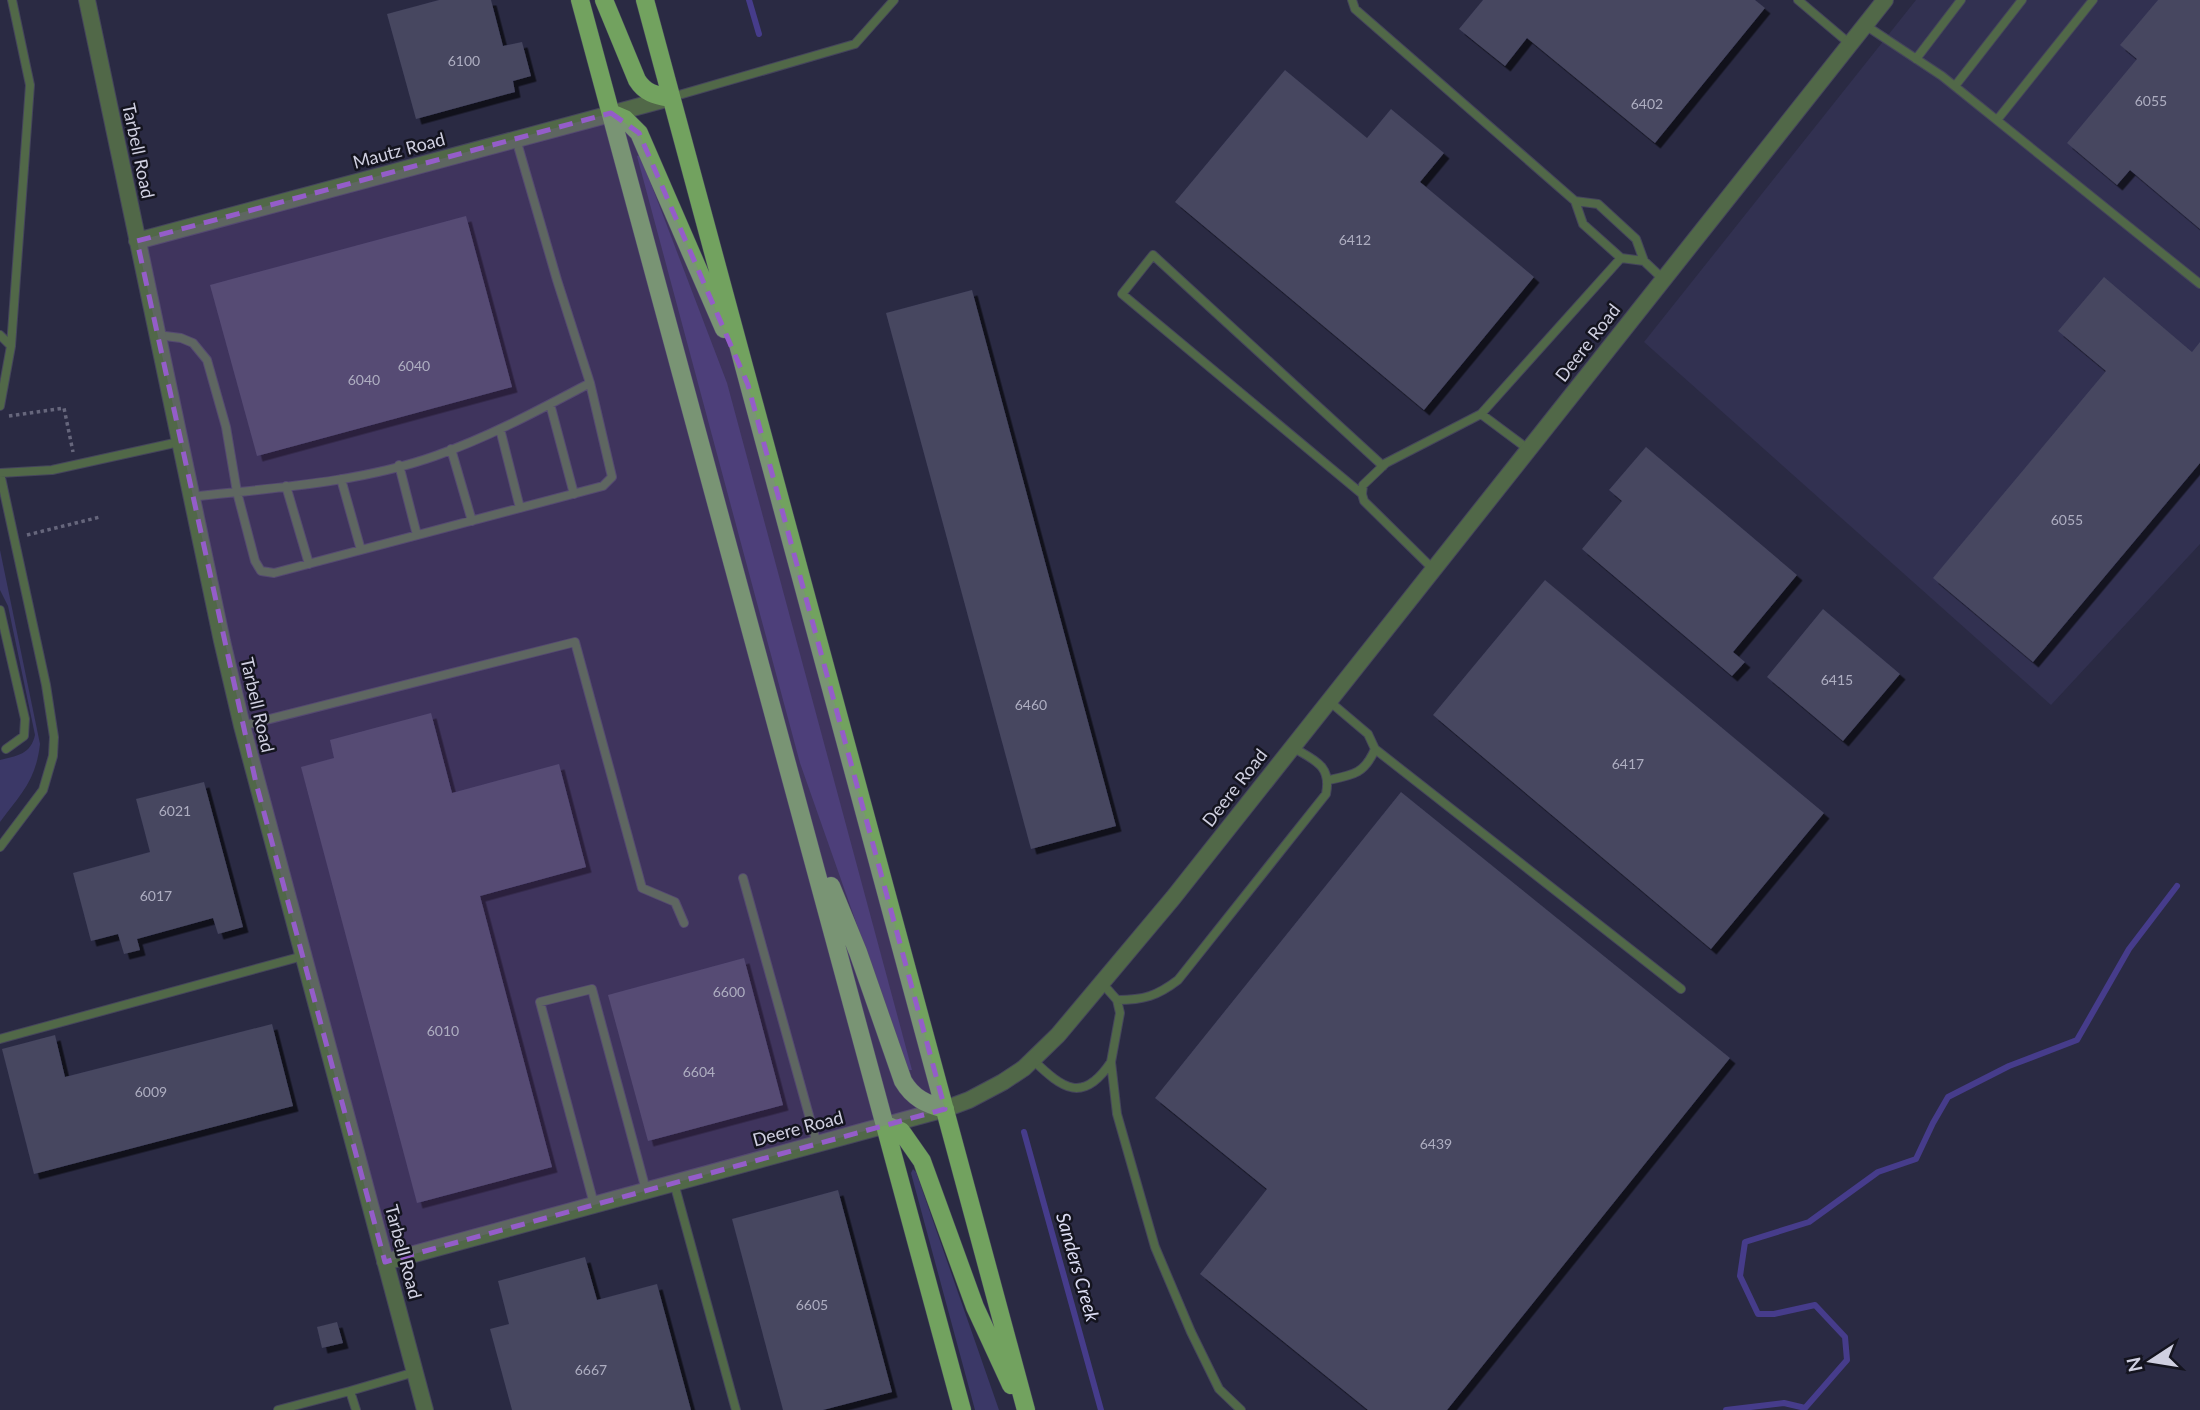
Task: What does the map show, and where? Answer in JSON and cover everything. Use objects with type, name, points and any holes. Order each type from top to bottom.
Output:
[{"type":"main road","points":[[580,0],[962,1410]]},
{"type":"main road","points":[[604,0],[642,89],[650,94],[670,97]]},
{"type":"main road","points":[[645,0],[1024,1410]]},
{"type":"main road","points":[[611,113],[625,119],[639,133],[748,385]]},
{"type":"main road","points":[[803,818],[858,951],[903,1081],[909,1091],[920,1100],[944,1109]]},
{"type":"main road","points":[[886,1125],[901,1131],[922,1161],[975,1307],[1024,1410]]},
{"type":"street","name":"Tarbell Road","points":[[87,0],[242,726],[425,1410]]},
{"type":"street","name":"Deere Road","points":[[385,1262],[944,1109],[969,1100],[1003,1082],[1033,1060],[1058,1035],[1172,898],[1885,0]]},
{"type":"street","name":"Mautz Road","points":[[137,241],[670,97]]},
{"type":"lane","points":[[670,97],[855,44],[894,0]]},
{"type":"lane","points":[[1352,0],[1355,9],[1575,201],[1583,225],[1621,258],[1644,261]]},
{"type":"lane","points":[[1798,0],[1850,44]]},
{"type":"lane","points":[[1916,59],[1961,0]]},
{"type":"lane","points":[[1955,86],[2022,0]]},
{"type":"lane","points":[[1997,120],[2093,0]]},
{"type":"lane","points":[[0,5],[12,1],[30,85],[11,346],[0,405]]},
{"type":"lane","points":[[1865,26],[1955,86],[2200,284]]},
{"type":"lane","points":[[157,335],[181,338],[193,343],[207,360],[226,427],[237,492],[255,561],[261,572],[274,573],[603,486],[611,477],[590,383],[516,139]]},
{"type":"lane","points":[[1575,201],[1598,204],[1636,239],[1644,261],[1663,279]]},
{"type":"lane","points":[[1362,494],[1122,294],[1153,256],[1383,466]]},
{"type":"lane","points":[[1433,569],[1364,501],[1363,485],[1383,466],[1481,414],[1621,258]]},
{"type":"lane","points":[[0,335],[11,346]]},
{"type":"lane","points":[[191,497],[341,479],[433,457],[500,429],[590,383]]},
{"type":"lane","points":[[550,404],[574,494]]},
{"type":"lane","points":[[1481,414],[1528,449]]},
{"type":"lane","points":[[500,429],[520,508]]},
{"type":"lane","points":[[0,847],[43,790],[53,756],[54,737],[46,685],[0,473],[52,470],[180,442]]},
{"type":"lane","points":[[452,449],[472,521]]},
{"type":"lane","points":[[399,466],[417,535]]},
{"type":"lane","points":[[341,479],[361,550]]},
{"type":"lane","points":[[286,486],[309,564]]},
{"type":"lane","points":[[0,610],[25,719],[24,736],[6,749]]},
{"type":"lane","points":[[242,726],[575,642],[642,888],[675,902],[684,923]]},
{"type":"lane","points":[[1329,701],[1368,734],[1375,749],[1681,989]]},
{"type":"lane","points":[[1117,1000],[1136,1000],[1160,994],[1178,980],[1326,794],[1329,780],[1322,766],[1292,747]]},
{"type":"lane","points":[[1329,780],[1350,776],[1368,764],[1375,749]]},
{"type":"lane","points":[[743,878],[817,1144]]},
{"type":"lane","points":[[0,1039],[303,956]]},
{"type":"lane","points":[[1102,983],[1117,1000],[1120,1013],[1111,1062],[1117,1114],[1155,1247],[1191,1332],[1219,1389],[1241,1410]]},
{"type":"lane","points":[[594,1204],[540,1002],[592,989],[646,1190]]},
{"type":"lane","points":[[1033,1060],[1056,1082],[1073,1088],[1086,1086],[1100,1079],[1111,1062]]},
{"type":"lane","points":[[674,1183],[736,1410]]},
{"type":"lane","points":[[278,1410],[415,1371]]},
{"type":"lane","points":[[350,1391],[356,1410]]},
{"type":"path","points":[[0,418],[64,408],[76,464]]},
{"type":"path","points":[[14,538],[100,517]]},
{"type":"highlighted area","points":[[611,113],[639,133],[748,385],[945,1109],[385,1262],[256,783],[137,241]]},
{"type":"shaded area","points":[[1916,0],[2200,0],[2200,544],[2051,705],[1644,342]]},
{"type":"shaded area","points":[[640,155],[727,383],[912,1070],[908,1070],[800,763],[637,156]]},
{"type":"shaded area","points":[[0,550],[40,744],[31,777],[0,822],[0,760],[27,750],[35,735],[8,606],[0,590]]},
{"type":"shaded area","points":[[913,1169],[999,1410],[975,1410],[911,1173]]},
{"type":"building","points":[[439,0],[491,0],[503,46],[522,42],[531,76],[513,81],[515,92],[416,119],[387,14]]},
{"type":"building","points":[[1483,0],[1755,0],[1765,8],[1655,143],[1527,38],[1505,66],[1459,29]]},
{"type":"building","points":[[2158,0],[2200,0],[2200,229],[2130,170],[2117,185],[2067,143],[2137,59],[2120,45]]},
{"type":"building","points":[[1285,70],[1367,138],[1391,109],[1444,153],[1420,182],[1534,277],[1424,410],[1175,202]]},
{"type":"building","points":[[466,216],[512,387],[257,456],[210,285]]},
{"type":"building","points":[[2104,277],[2192,352],[2200,342],[2200,463],[2033,662],[1933,578],[2106,371],[2058,331]]},
{"type":"building","points":[[972,290],[1116,826],[1031,849],[886,313]]},
{"type":"building","points":[[1646,447],[1797,575],[1733,652],[1745,662],[1732,676],[1582,549],[1622,501],[1609,490]]},
{"type":"building","points":[[1545,580],[1824,813],[1711,949],[1433,715]]},
{"type":"building","points":[[1823,609],[1900,674],[1843,741],[1767,677]]},
{"type":"building","points":[[431,713],[452,793],[559,764],[586,867],[480,896],[552,1167],[417,1203],[301,767],[334,758],[330,740]]},
{"type":"building","points":[[204,782],[243,927],[218,934],[213,918],[137,939],[140,950],[124,954],[118,934],[91,941],[73,873],[150,852],[136,799]]},
{"type":"building","points":[[1401,792],[1730,1058],[1447,1410],[1368,1410],[1200,1274],[1267,1189],[1155,1098]]},
{"type":"building","points":[[744,958],[783,1105],[648,1141],[608,995]]},
{"type":"building","points":[[272,1024],[293,1106],[34,1174],[2,1049],[55,1035],[65,1077]]},
{"type":"building","points":[[838,1190],[892,1392],[823,1410],[783,1410],[732,1219]]},
{"type":"building","points":[[585,1257],[597,1300],[657,1284],[691,1410],[512,1410],[490,1329],[509,1324],[498,1281]]},
{"type":"building","points":[[337,1322],[343,1343],[322,1348],[317,1327]]},
{"type":"waterway","name":"Sanders Creek","points":[[749,0],[759,34]]},
{"type":"waterway","points":[[1726,1410],[1784,1403],[1805,1408],[1847,1360],[1845,1337],[1815,1305],[1774,1314],[1758,1314],[1740,1276],[1745,1242],[1809,1222],[1878,1172],[1916,1159],[1948,1097],[2009,1066],[2077,1040],[2129,949],[2177,886]]},
{"type":"waterway","name":"Sanders Creek","points":[[1024,1132],[1101,1410]]}]
